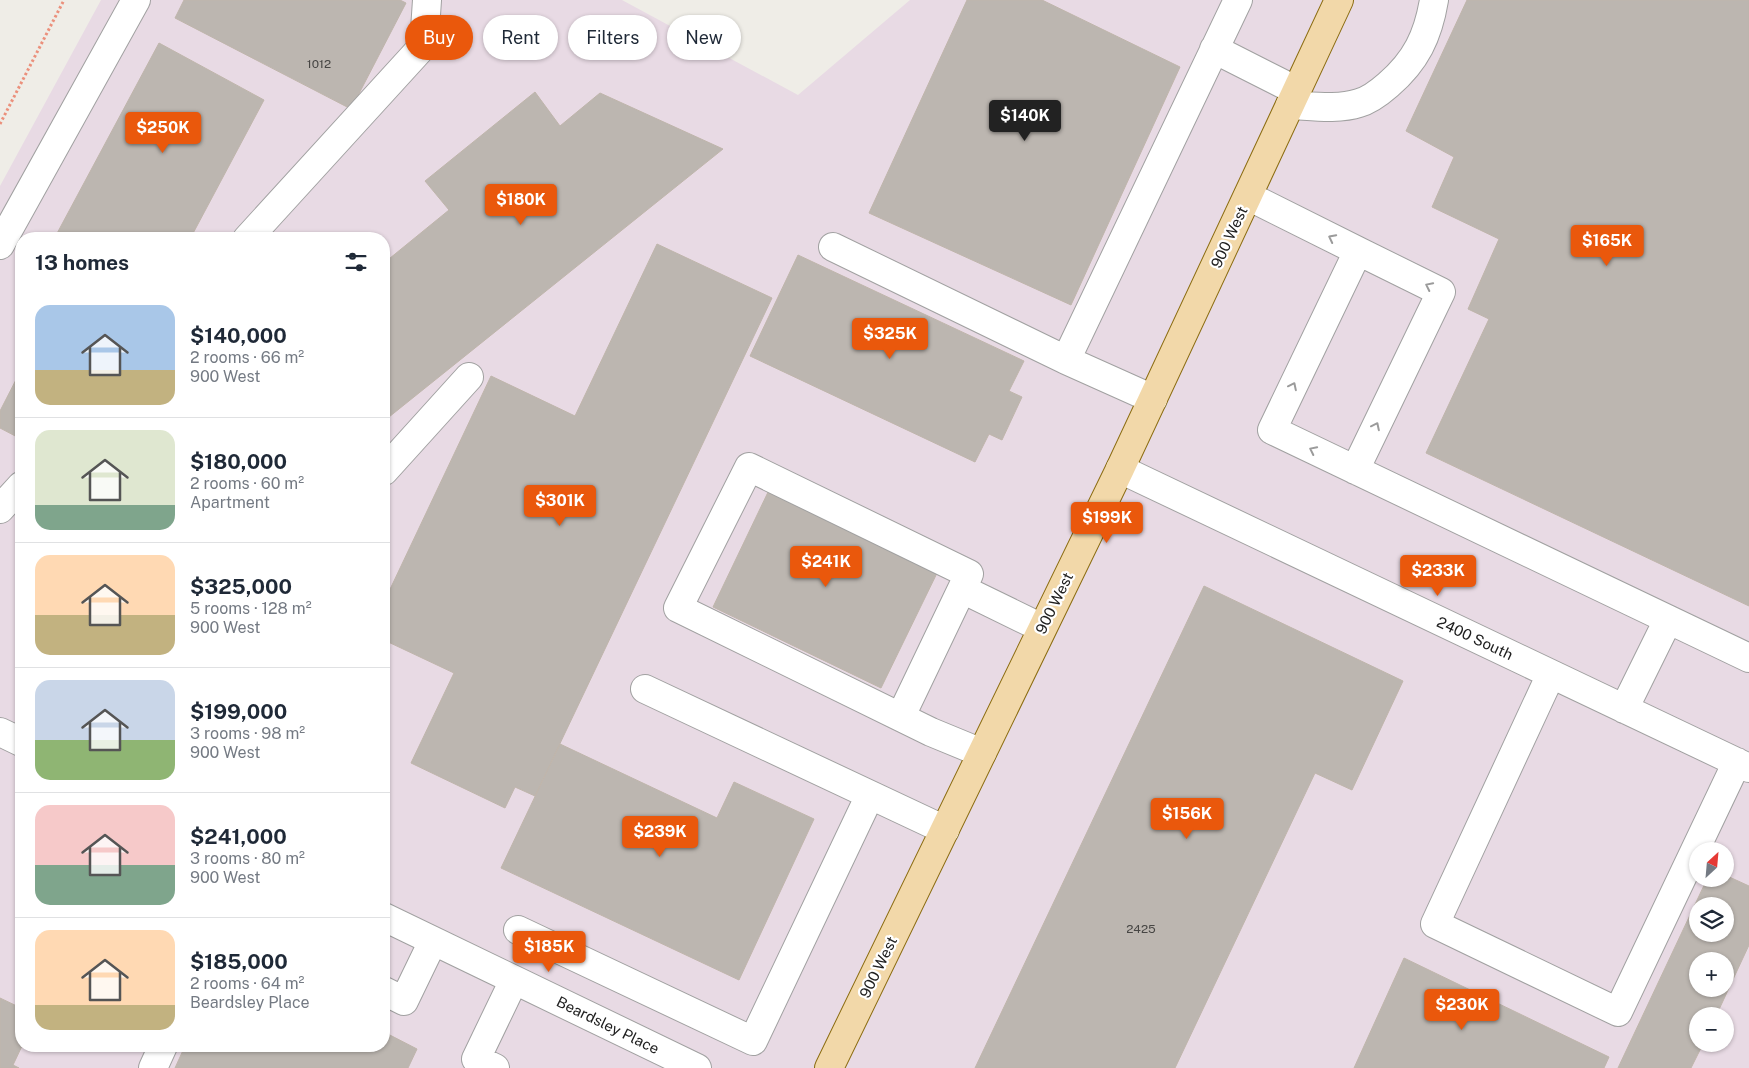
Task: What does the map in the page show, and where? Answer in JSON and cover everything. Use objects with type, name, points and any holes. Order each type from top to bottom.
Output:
[{"type":"main road","name":"900 West","points":[[829,1068],[1120,469],[1339,0]]},
{"type":"street","points":[[0,245],[136,0]]},
{"type":"street","points":[[253,232],[424,46],[428,0]]},
{"type":"street","points":[[1066,360],[1238,0]]},
{"type":"street","points":[[1214,49],[1294,98],[1343,106],[1360,103],[1378,93],[1410,63],[1419,49],[1429,26],[1434,0]]},
{"type":"street","points":[[1248,196],[1441,292],[1355,470]]},
{"type":"street","points":[[833,246],[1066,360],[1153,399]]},
{"type":"street","points":[[1358,251],[1272,430],[1749,658]]},
{"type":"street","points":[[390,463],[469,376]]},
{"type":"street","points":[[901,716],[969,574],[749,467],[678,608],[931,732],[982,753]]},
{"type":"street","name":"2400 South","points":[[1120,469],[1743,765]]},
{"type":"street","points":[[0,509],[15,493]]},
{"type":"street","points":[[962,589],[1042,628]]},
{"type":"street","points":[[1624,709],[1668,620]]},
{"type":"street","points":[[1551,674],[1435,924],[1618,1012],[1743,765]]},
{"type":"street","points":[[645,689],[944,830]]},
{"type":"street","points":[[0,732],[15,739]]},
{"type":"street","points":[[518,930],[753,1041],[870,795]]},
{"type":"street","name":"Beardsley Place","points":[[390,920],[690,1066]]},
{"type":"street","points":[[390,994],[404,1001],[433,941]]},
{"type":"street","points":[[495,1068],[476,1059],[514,980]]},
{"type":"street","points":[[153,1068],[160,1052]]},
{"type":"path","points":[[0,124],[64,0]]},
{"type":"shaded area","points":[[101,0],[622,0],[650,15],[568,15],[568,60],[657,60],[657,19],[667,24],[667,60],[733,60],[798,95],[910,0],[1749,0],[1749,1068],[0,1068],[0,186]]},
{"type":"building","points":[[184,0],[400,0],[406,3],[351,109],[175,18]]},
{"type":"building","points":[[967,0],[1042,0],[1180,67],[1071,305],[869,213]]},
{"type":"building","points":[[1467,0],[1749,0],[1749,606],[1426,453],[1489,319],[1468,309],[1499,239],[1432,207],[1454,157],[1406,131]]},
{"type":"building","points":[[159,43],[264,100],[194,232],[58,232]]},
{"type":"building","points":[[535,92],[560,126],[600,93],[723,149],[390,416],[390,258],[449,210],[425,181]]},
{"type":"building","points":[[657,244],[772,298],[535,796],[515,787],[505,808],[411,763],[454,673],[390,643],[390,589],[491,376],[575,416]]},
{"type":"building","points":[[798,255],[1024,361],[1009,391],[1022,397],[1002,440],[989,434],[975,462],[750,356]]},
{"type":"building","points":[[15,382],[15,436],[0,428],[0,411]]},
{"type":"building","points":[[770,488],[939,569],[881,688],[713,607]]},
{"type":"building","points":[[1204,586],[1403,681],[1352,790],[1315,773],[1175,1068],[975,1068]]},
{"type":"building","points":[[560,744],[717,818],[734,782],[814,819],[739,980],[501,868]]},
{"type":"building","points":[[1734,879],[1749,886],[1749,945],[1734,977],[1734,952],[1689,952],[1689,997],[1725,997],[1720,1007],[1689,1007],[1689,1052],[1699,1052],[1691,1068],[1618,1068],[1689,917],[1689,942],[1734,942],[1734,897],[1699,897],[1703,888],[1734,888]]},
{"type":"building","points":[[1404,958],[1609,1057],[1604,1068],[1354,1068]]},
{"type":"building","points":[[0,998],[15,1005],[15,1052],[19,1052],[13,1065],[19,1068],[0,1068]]},
{"type":"building","points":[[390,1035],[417,1049],[408,1068],[175,1068],[182,1052],[390,1052]]}]
